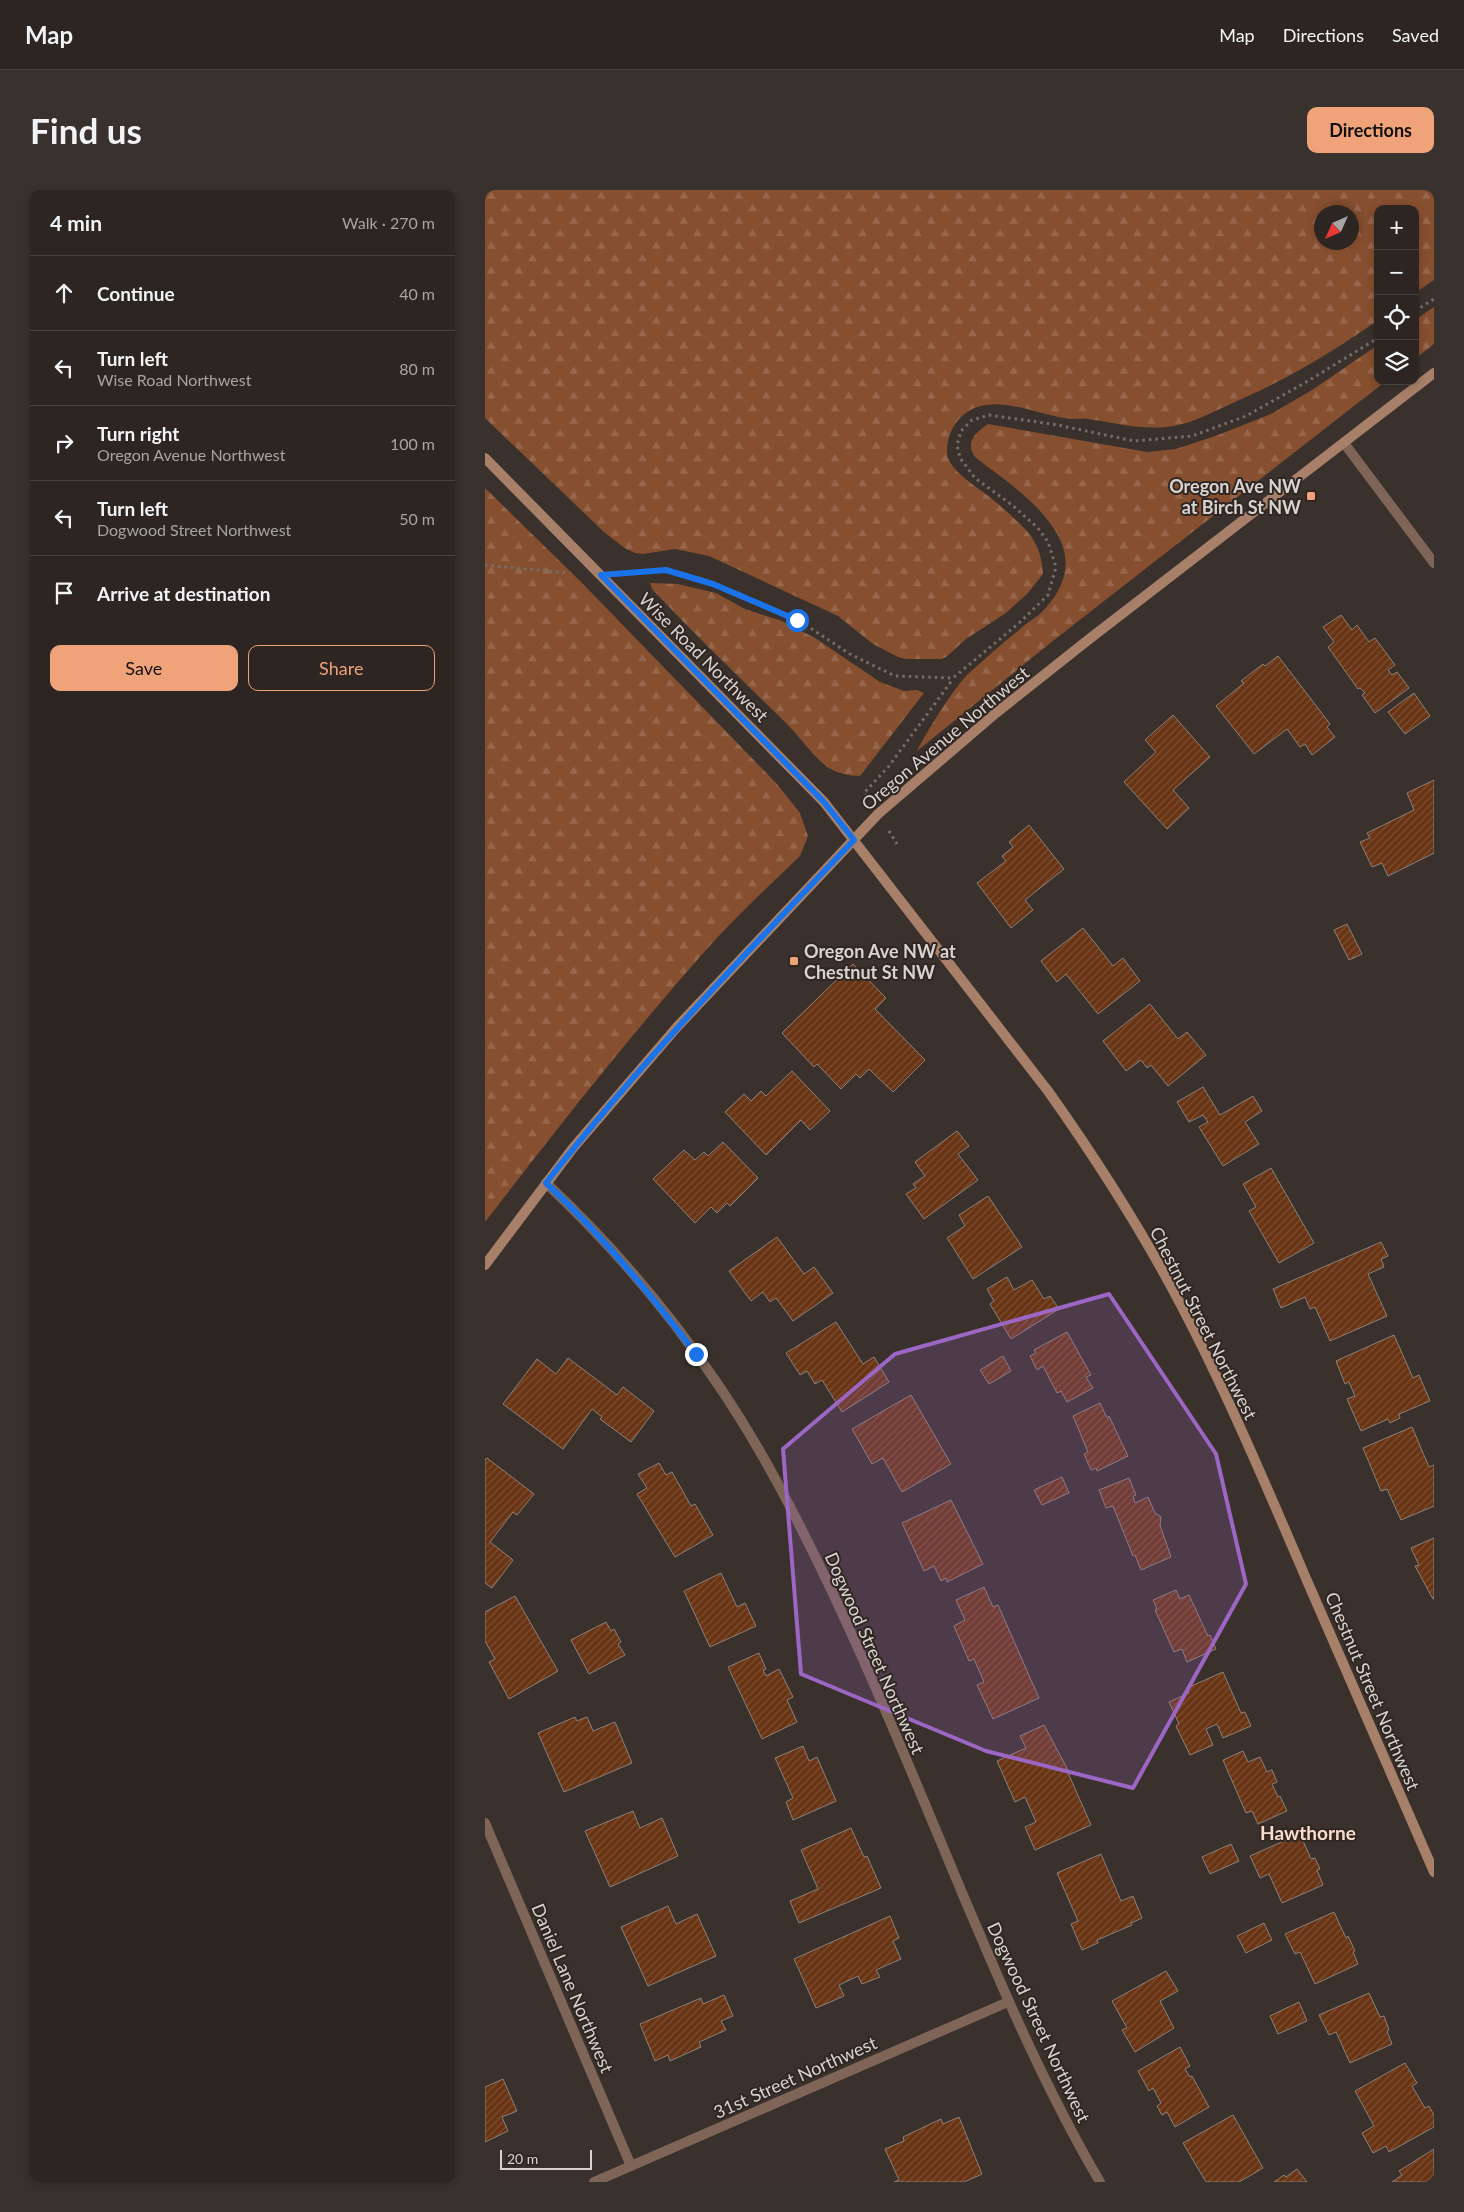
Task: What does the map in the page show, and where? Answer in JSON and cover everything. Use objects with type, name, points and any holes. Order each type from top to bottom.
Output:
[{"type":"street","name":"Oregon Avenue Northwest","points":[[485,1265],[588,1130],[677,1027],[878,814],[996,713],[1434,373]]},
{"type":"street","points":[[1344,443],[1434,563]]},
{"type":"street","name":"Wise Road Northwest","points":[[485,458],[824,802],[854,840]]},
{"type":"street","name":"Chestnut Street Northwest","points":[[854,840],[1048,1091],[1114,1189],[1160,1266],[1202,1346],[1263,1480],[1434,1872]]},
{"type":"street","name":"Dogwood Street Northwest","points":[[546,1183],[609,1246],[677,1330],[724,1394],[778,1484],[855,1642],[1008,2002],[1099,2182]]},
{"type":"street","name":"Daniel Lane Northwest","points":[[485,1823],[631,2166]]},
{"type":"street","name":"31st Street Northwest","points":[[595,2182],[1008,2002]]},
{"type":"path","points":[[1419,308],[1434,299]]},
{"type":"path","points":[[868,797],[864,793],[909,739],[953,678],[1048,595],[1056,567],[1048,542],[1038,528],[1012,505],[975,478],[960,458],[957,445],[961,431],[972,420],[989,415],[1134,441],[1191,436],[1246,416],[1375,340]]},
{"type":"path","points":[[485,565],[539,572],[601,575],[666,570],[713,584],[797,620],[850,654],[895,676],[953,678]]},
{"type":"highlighted area","points":[[1109,1294],[1216,1454],[1246,1584],[1133,1788],[986,1751],[801,1674],[783,1449],[895,1354]]},
{"type":"green space","points":[[485,190],[1434,190],[1434,280],[1419,290],[1419,205],[1374,205],[1374,323],[1322,357],[1264,389],[1195,420],[1167,427],[1155,428],[1073,419],[1000,404],[986,405],[973,409],[961,417],[955,424],[949,437],[947,446],[948,458],[964,478],[986,494],[1029,533],[1039,551],[1043,574],[1028,593],[1006,613],[966,639],[946,657],[941,659],[906,659],[898,657],[873,644],[838,616],[709,556],[675,549],[643,554],[635,553],[626,549],[605,533],[485,418]]},
{"type":"green space","points":[[1434,307],[1434,344],[1419,356],[1419,340],[1419,317]]},
{"type":"green space","points":[[1374,348],[1374,385],[1381,385],[1049,644],[917,751],[940,712],[967,675],[999,646],[1043,611],[1063,581],[1065,559],[1059,537],[1036,506],[975,457],[972,452],[971,442],[979,431],[988,424],[1147,452],[1176,449],[1271,414],[1312,390]]},
{"type":"green space","points":[[485,488],[583,584],[777,784],[800,813],[808,836],[800,856],[728,926],[677,983],[593,1084],[485,1222]]},
{"type":"green space","points":[[650,583],[678,584],[716,593],[745,609],[782,621],[815,638],[880,682],[904,691],[917,690],[924,693],[860,776],[847,775],[835,771],[827,767],[816,757],[785,722],[668,606],[652,589]]},
{"type":"building","points":[[1341,615],[1352,630],[1357,625],[1369,642],[1375,638],[1395,665],[1388,670],[1392,675],[1397,672],[1409,688],[1375,713],[1362,695],[1365,693],[1360,688],[1358,689],[1328,647],[1334,642],[1323,627]]},
{"type":"building","points":[[1278,656],[1330,724],[1327,727],[1335,737],[1312,755],[1305,744],[1300,747],[1287,729],[1254,754],[1216,706],[1244,683],[1241,681],[1263,664],[1265,666]]},
{"type":"building","points":[[1414,693],[1430,716],[1405,734],[1388,712]]},
{"type":"building","points":[[1173,715],[1210,757],[1173,790],[1189,808],[1167,829],[1124,782],[1156,752],[1145,740]]},
{"type":"building","points":[[1434,780],[1434,853],[1388,876],[1382,863],[1372,867],[1360,842],[1370,838],[1367,833],[1414,810],[1407,793]]},
{"type":"building","points":[[1029,825],[1064,869],[1025,900],[1033,910],[1011,928],[977,883],[1006,861],[1002,856],[1013,847],[1009,842]]},
{"type":"building","points":[[1347,924],[1362,954],[1349,960],[1334,930]]},
{"type":"building","points":[[1083,928],[1113,966],[1123,958],[1140,981],[1098,1014],[1066,974],[1057,982],[1041,961]]},
{"type":"building","points":[[853,964],[886,998],[875,1009],[925,1060],[893,1092],[869,1069],[860,1078],[856,1074],[841,1089],[817,1064],[814,1067],[782,1033]]},
{"type":"building","points":[[1150,1004],[1178,1039],[1187,1032],[1206,1055],[1168,1086],[1151,1065],[1147,1068],[1141,1060],[1126,1071],[1103,1041]]},
{"type":"building","points":[[792,1071],[830,1111],[810,1130],[801,1120],[766,1155],[725,1112],[744,1094],[751,1101],[761,1091],[766,1096]]},
{"type":"building","points":[[1203,1087],[1220,1115],[1253,1096],[1262,1111],[1245,1122],[1259,1144],[1223,1166],[1199,1127],[1208,1122],[1203,1115],[1189,1122],[1177,1102]]},
{"type":"building","points":[[957,1131],[969,1146],[958,1154],[978,1180],[924,1219],[906,1194],[916,1188],[913,1184],[925,1176],[915,1162]]},
{"type":"building","points":[[723,1142],[758,1178],[730,1206],[727,1203],[717,1213],[711,1207],[695,1223],[653,1179],[684,1150],[695,1160],[704,1152],[708,1156]]},
{"type":"building","points":[[1271,1168],[1314,1243],[1279,1263],[1249,1211],[1256,1207],[1243,1184]]},
{"type":"building","points":[[988,1196],[1022,1247],[973,1279],[947,1238],[965,1226],[959,1215]]},
{"type":"building","points":[[777,1237],[804,1274],[814,1267],[833,1293],[793,1321],[776,1298],[770,1302],[763,1292],[751,1301],[729,1271]]},
{"type":"building","points":[[1381,1242],[1388,1256],[1381,1259],[1384,1267],[1368,1274],[1387,1316],[1330,1341],[1315,1307],[1310,1309],[1305,1297],[1281,1308],[1273,1289]]},
{"type":"building","points":[[1007,1277],[1014,1290],[1032,1280],[1044,1299],[1050,1296],[1059,1309],[1011,1339],[990,1304],[994,1301],[987,1289]]},
{"type":"building","points":[[836,1322],[863,1364],[874,1357],[889,1382],[842,1412],[822,1380],[815,1384],[807,1371],[800,1375],[786,1353]]},
{"type":"building","points":[[1067,1332],[1091,1375],[1086,1377],[1093,1388],[1067,1402],[1061,1391],[1057,1393],[1043,1366],[1037,1370],[1030,1356],[1036,1353],[1034,1350]]},
{"type":"building","points":[[1394,1335],[1413,1378],[1419,1375],[1430,1401],[1399,1414],[1400,1418],[1390,1423],[1388,1419],[1361,1431],[1347,1399],[1355,1396],[1349,1382],[1345,1384],[1336,1361]]},
{"type":"building","points":[[1003,1356],[1011,1371],[989,1384],[980,1370]]},
{"type":"building","points":[[568,1358],[617,1395],[623,1387],[654,1411],[631,1442],[600,1419],[602,1417],[592,1409],[563,1449],[503,1404],[537,1359],[556,1374]]},
{"type":"building","points":[[911,1395],[951,1464],[902,1492],[883,1458],[872,1464],[852,1429]]},
{"type":"building","points":[[1100,1403],[1107,1418],[1109,1416],[1128,1456],[1097,1471],[1096,1468],[1091,1470],[1084,1454],[1088,1452],[1073,1416]]},
{"type":"building","points":[[1412,1427],[1429,1467],[1434,1465],[1434,1506],[1401,1520],[1387,1489],[1381,1491],[1363,1448]]},
{"type":"building","points":[[487,1458],[534,1494],[517,1515],[513,1512],[490,1542],[513,1560],[492,1588],[485,1583],[485,1460]]},
{"type":"building","points":[[659,1463],[666,1475],[672,1472],[691,1506],[695,1504],[713,1535],[675,1557],[637,1494],[647,1488],[638,1474]]},
{"type":"building","points":[[1062,1477],[1069,1493],[1042,1505],[1034,1490]]},
{"type":"building","points":[[1129,1478],[1136,1495],[1133,1496],[1135,1503],[1148,1497],[1155,1513],[1161,1517],[1160,1525],[1171,1557],[1141,1570],[1135,1555],[1133,1556],[1113,1506],[1106,1508],[1099,1490]]},
{"type":"building","points":[[951,1500],[983,1564],[947,1582],[946,1578],[941,1581],[934,1566],[924,1571],[902,1523]]},
{"type":"building","points":[[1434,1538],[1433,1599],[1415,1566],[1419,1565],[1411,1548]]},
{"type":"building","points":[[721,1573],[737,1607],[745,1603],[756,1626],[710,1647],[684,1591]]},
{"type":"building","points":[[984,1587],[993,1607],[998,1605],[1039,1698],[993,1719],[977,1685],[984,1682],[974,1659],[969,1661],[954,1626],[965,1620],[956,1600]]},
{"type":"building","points":[[1176,1590],[1180,1599],[1189,1595],[1216,1649],[1187,1662],[1182,1649],[1174,1652],[1155,1610],[1157,1609],[1153,1600]]},
{"type":"building","points":[[515,1596],[558,1671],[509,1699],[489,1662],[495,1659],[485,1641],[485,1612]]},
{"type":"building","points":[[606,1622],[611,1631],[614,1629],[621,1642],[618,1644],[625,1655],[589,1674],[571,1640]]},
{"type":"building","points":[[759,1653],[766,1669],[763,1670],[766,1676],[779,1669],[793,1697],[787,1700],[797,1722],[762,1739],[728,1667]]},
{"type":"building","points":[[1223,1672],[1241,1713],[1245,1712],[1251,1726],[1223,1738],[1217,1724],[1206,1729],[1213,1745],[1190,1755],[1176,1726],[1179,1724],[1169,1702],[1189,1693],[1187,1688]]},
{"type":"building","points":[[575,1717],[577,1721],[587,1717],[593,1731],[615,1722],[632,1763],[564,1792],[538,1733]]},
{"type":"building","points":[[1044,1725],[1070,1774],[1091,1825],[1035,1850],[1025,1827],[1036,1822],[1025,1797],[1015,1802],[997,1761],[1026,1748],[1020,1736]]},
{"type":"building","points":[[803,1746],[809,1761],[817,1757],[836,1801],[793,1820],[786,1802],[793,1798],[775,1758]]},
{"type":"building","points":[[1243,1751],[1248,1762],[1260,1757],[1267,1772],[1272,1770],[1277,1782],[1272,1784],[1287,1811],[1258,1824],[1252,1811],[1246,1813],[1223,1760]]},
{"type":"building","points":[[633,1811],[640,1828],[662,1818],[678,1856],[610,1887],[585,1831]]},
{"type":"building","points":[[851,1828],[864,1857],[867,1856],[881,1888],[799,1923],[790,1901],[818,1889],[801,1850]]},
{"type":"building","points":[[1300,1834],[1311,1859],[1315,1858],[1320,1869],[1317,1870],[1323,1885],[1282,1903],[1269,1874],[1260,1878],[1250,1856]]},
{"type":"building","points":[[1231,1844],[1239,1861],[1210,1874],[1202,1857]]},
{"type":"building","points":[[1101,1854],[1121,1901],[1133,1896],[1142,1918],[1131,1923],[1132,1925],[1097,1940],[1098,1943],[1082,1950],[1071,1924],[1078,1921],[1057,1873]]},
{"type":"building","points":[[668,1906],[676,1924],[697,1914],[716,1956],[648,1986],[621,1927]]},
{"type":"building","points":[[1334,1912],[1346,1938],[1348,1936],[1355,1951],[1353,1952],[1358,1964],[1315,1984],[1300,1952],[1295,1954],[1285,1934]]},
{"type":"building","points":[[890,1916],[899,1938],[893,1941],[901,1959],[876,1970],[880,1977],[862,1984],[858,1976],[839,1985],[844,1996],[816,2008],[794,1959]]},
{"type":"building","points":[[1264,1923],[1272,1940],[1246,1953],[1237,1936]]},
{"type":"building","points":[[1166,1971],[1178,1991],[1160,2001],[1174,2028],[1135,2052],[1122,2030],[1127,2028],[1112,2001]]},
{"type":"building","points":[[1369,1993],[1380,2017],[1384,2016],[1392,2044],[1350,2063],[1336,2032],[1329,2035],[1319,2015]]},
{"type":"building","points":[[724,1995],[733,2016],[721,2021],[726,2030],[699,2042],[701,2047],[670,2061],[668,2055],[655,2061],[640,2024],[701,1998],[703,2004]]},
{"type":"building","points":[[1299,2002],[1307,2021],[1278,2034],[1270,2016]]},
{"type":"building","points":[[1180,2047],[1190,2066],[1185,2069],[1190,2077],[1192,2076],[1209,2107],[1175,2127],[1167,2112],[1162,2115],[1157,2106],[1161,2103],[1153,2088],[1149,2091],[1138,2071]]},
{"type":"building","points":[[1405,2063],[1417,2083],[1412,2086],[1425,2108],[1429,2106],[1434,2115],[1434,2127],[1389,2152],[1386,2146],[1373,2153],[1362,2133],[1374,2126],[1355,2091]]},
{"type":"building","points":[[503,2079],[517,2111],[502,2117],[508,2131],[485,2142],[485,2087]]},
{"type":"building","points":[[1233,2115],[1263,2168],[1239,2182],[1206,2182],[1183,2143]]},
{"type":"building","points":[[959,2117],[982,2174],[964,2182],[894,2182],[899,2180],[885,2149],[904,2141],[903,2137],[941,2119],[943,2124]]},
{"type":"building","points":[[1434,2149],[1434,2182],[1392,2182],[1402,2175],[1399,2171]]},
{"type":"building","points":[[1297,2169],[1307,2182],[1274,2182],[1284,2175],[1286,2177]]},
{"type":"place","name":"Oregon Ave NW at Birch St NW","points":[[1311,496]]},
{"type":"place","name":"Oregon Ave NW at Chestnut St NW","points":[[794,961]]},
{"type":"district","name":"Hawthorne","points":[[1308,1832]]},
{"type":"route","points":[[696,1354],[609,1246],[546,1183],[588,1130],[677,1027],[854,840],[824,802],[601,575],[666,570],[713,584],[797,620]]}]
